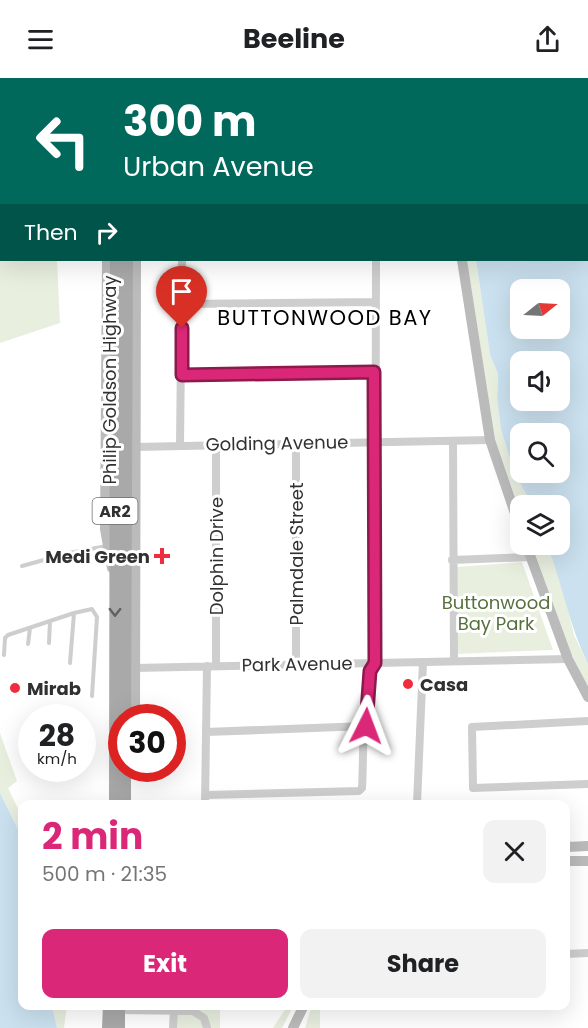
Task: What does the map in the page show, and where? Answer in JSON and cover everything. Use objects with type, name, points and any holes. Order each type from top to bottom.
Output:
[{"type":"main road","name":"Philip Goldson Highway","points":[[114,800],[116,261]]},
{"type":"main road","name":"Philip Goldson Highway","points":[[125,704],[127,261]]},
{"type":"main road","points":[[125,800],[126,782]]},
{"type":"main road","points":[[108,1028],[115,1010]]},
{"type":"main road","points":[[116,1010],[118,1028]]},
{"type":"street","points":[[107,261],[105,529],[115,585]]},
{"type":"street","points":[[135,704],[136,261]]},
{"type":"street","points":[[180,445],[182,261]]},
{"type":"street","points":[[205,800],[361,790],[370,671],[375,663],[376,261]]},
{"type":"street","points":[[462,261],[490,440],[510,499]]},
{"type":"street","points":[[183,304],[375,302]]},
{"type":"street","points":[[182,375],[374,372]]},
{"type":"street","name":"Golding Avenue","points":[[135,447],[490,440]]},
{"type":"street","points":[[453,441],[454,661]]},
{"type":"street","name":"Palmdale Street","points":[[296,443],[296,664]]},
{"type":"street","name":"Dolphin Drive","points":[[205,800],[206,732],[212,666],[216,445]]},
{"type":"street","points":[[452,560],[531,557],[568,659],[588,697]]},
{"type":"street","name":"Park Avenue","points":[[134,668],[568,659]]},
{"type":"street","points":[[417,800],[423,662]]},
{"type":"street","points":[[588,721],[472,727],[473,788],[588,784]]},
{"type":"street","points":[[206,732],[366,726]]},
{"type":"street","points":[[570,847],[588,846]]},
{"type":"street","points":[[570,861],[588,861]]},
{"type":"street","points":[[570,954],[588,953]]},
{"type":"street","points":[[173,1028],[174,1010],[200,1013],[207,1028]]},
{"type":"street","points":[[294,1028],[302,1010]]},
{"type":"lane","points":[[22,566],[108,546]]},
{"type":"lane","points":[[4,655],[5,638],[74,613],[92,609],[97,617],[92,696]]},
{"type":"lane","points":[[70,663],[74,613]]},
{"type":"lane","points":[[49,643],[50,621]]},
{"type":"lane","points":[[28,644],[30,628]]},
{"type":"green space","points":[[0,261],[57,261],[60,323],[0,343]]},
{"type":"green space","points":[[467,261],[476,261],[490,355],[498,374],[497,399],[501,430],[510,459],[510,483],[520,483],[527,495],[514,495],[494,438]]},
{"type":"green space","points":[[536,555],[551,555],[560,577],[574,635],[588,664],[588,687],[571,653]]},
{"type":"green space","name":"Buttonwood Bay Park","points":[[522,562],[553,650],[456,654],[457,567]]},
{"type":"green space","points":[[0,733],[17,781],[8,788],[18,809],[18,829],[0,793]]},
{"type":"green space","points":[[53,1010],[66,1010],[64,1028],[57,1028]]},
{"type":"green space","points":[[176,1010],[220,1010],[220,1028],[175,1028]]},
{"type":"green space","points":[[285,1010],[291,1010],[282,1028],[273,1028]]},
{"type":"green space","points":[[310,1010],[320,1010],[320,1028],[305,1028]]},
{"type":"water","points":[[476,261],[588,261],[588,664],[581,650],[550,555],[570,555],[570,495],[527,495],[520,483],[570,483],[570,423],[510,423],[510,459],[501,430],[497,399],[498,374],[490,355]]},
{"type":"water","points":[[0,793],[18,829],[18,1010],[53,1010],[57,1028],[0,1028]]},
{"type":"place","name":"Medi Green","points":[[162,556]]},
{"type":"place","name":"Casa","points":[[408,684]]},
{"type":"place","name":"Mirab","points":[[15,688]]},
{"type":"district","name":"BUTTONWOOD BAY","points":[[325,317]]},
{"type":"route","points":[[182,328],[182,375],[374,372],[375,663],[370,671],[366,726]]}]
